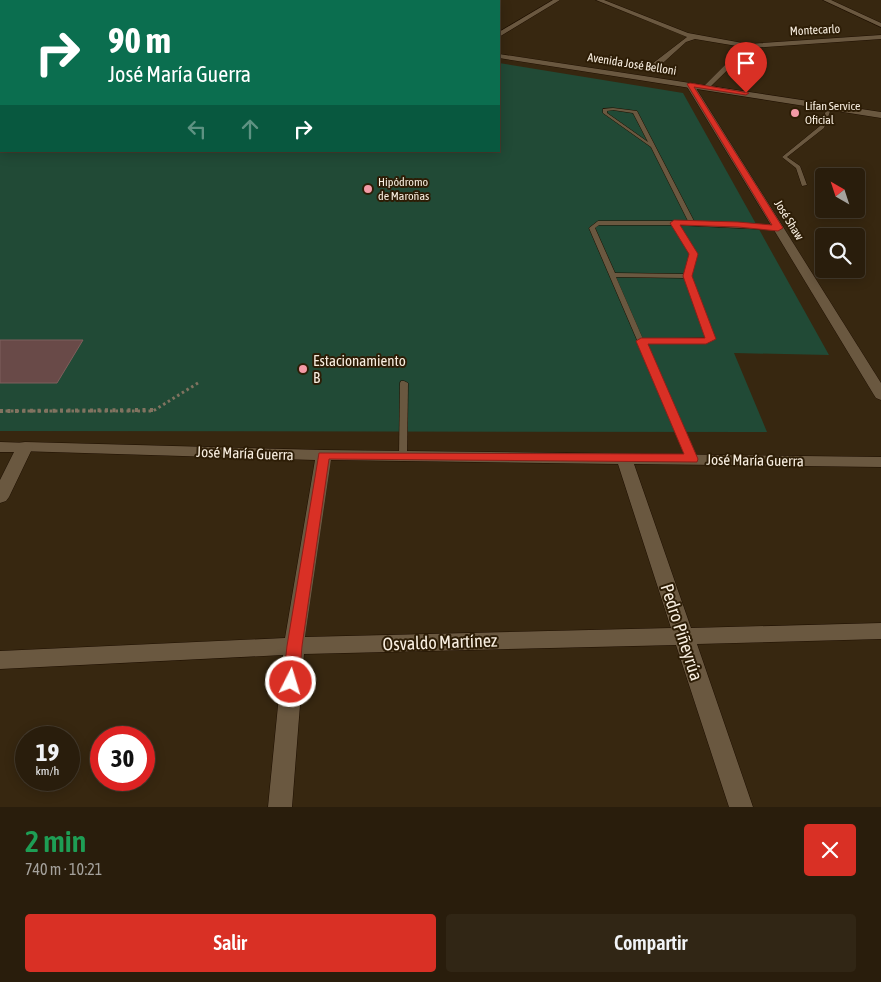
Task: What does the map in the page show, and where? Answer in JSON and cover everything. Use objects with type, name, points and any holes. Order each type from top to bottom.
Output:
[{"type":"street","points":[[500,33],[557,0]]},
{"type":"street","name":"Montecarlo","points":[[599,0],[693,37],[748,46],[881,37]]},
{"type":"street","points":[[826,0],[881,25]]},
{"type":"street","points":[[651,69],[684,40],[693,37]]},
{"type":"street","points":[[708,87],[748,46]]},
{"type":"street","name":"Avenida José Belloni","points":[[500,56],[881,114]]},
{"type":"street","name":"José Shaw","points":[[690,84],[881,394]]},
{"type":"street","name":"José María Guerra","points":[[0,447],[324,455],[881,462]]},
{"type":"street","points":[[0,497],[25,447]]},
{"type":"street","points":[[280,807],[294,646],[324,455]]},
{"type":"street","name":"Pedro Piñeyrúa","points":[[624,458],[741,807]]},
{"type":"street","name":"Osvaldo Martínez","points":[[0,660],[294,646],[881,631]]},
{"type":"lane","points":[[804,184],[798,168],[784,157],[822,128],[830,106]]},
{"type":"lane","points":[[651,146],[605,113],[605,110],[613,109],[635,112],[692,223]]},
{"type":"lane","points":[[692,459],[592,228],[598,222],[692,223],[778,228]]},
{"type":"lane","points":[[641,341],[706,341],[710,339],[687,276],[693,254],[674,223]]},
{"type":"lane","points":[[613,275],[687,276]]},
{"type":"lane","points":[[403,456],[404,383]]},
{"type":"path","points":[[0,411],[152,411],[198,384]]},
{"type":"green space","name":"Hipódromo de Maroñas","points":[[500,63],[683,93],[829,355],[734,353],[767,432],[0,431],[0,152],[500,152]]},
{"type":"building","points":[[0,340],[83,340],[57,383],[0,383]]},
{"type":"place","name":"Lifan Service Oficial","points":[[795,113]]},
{"type":"place","name":"Hipódromo de Maroñas","points":[[368,189]]},
{"type":"place","name":"Estacionamiento B","points":[[303,369]]},
{"type":"route","points":[[291,682],[294,646],[324,455],[692,459],[641,341],[706,341],[710,339],[687,276],[690,272],[693,254],[674,223],[738,224],[778,228],[690,84],[746,93]]}]
